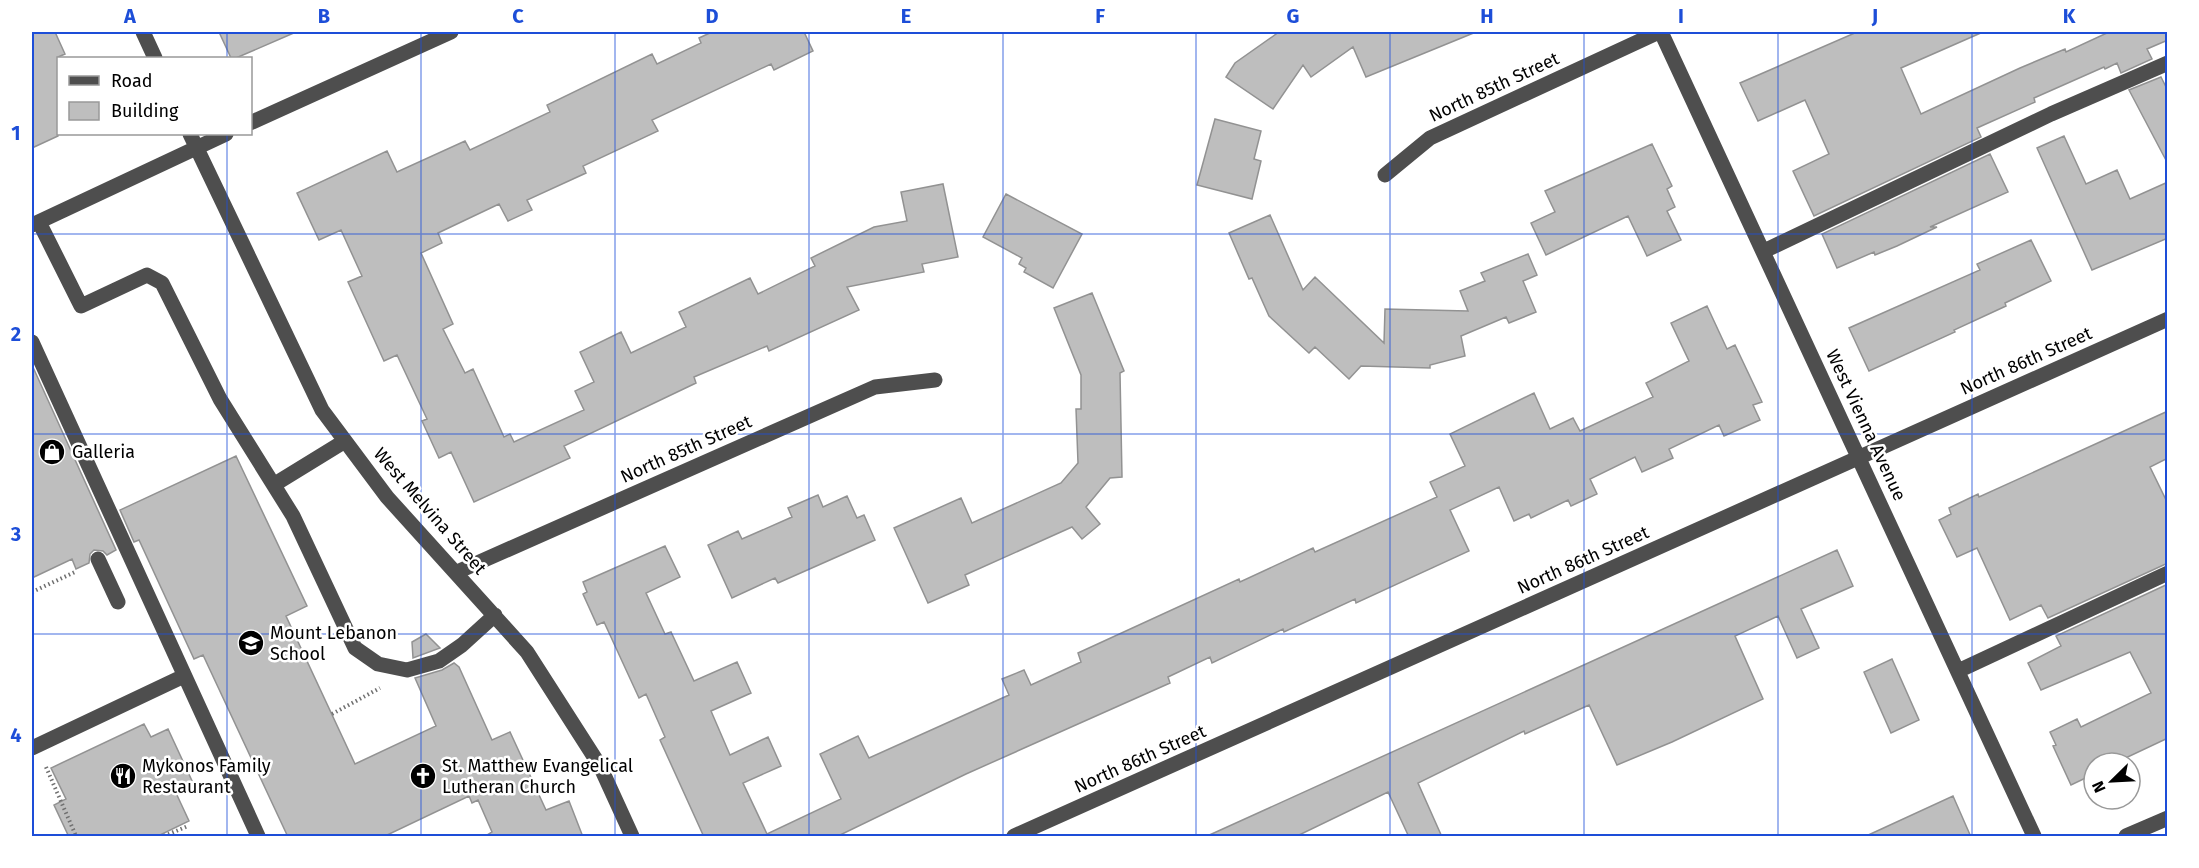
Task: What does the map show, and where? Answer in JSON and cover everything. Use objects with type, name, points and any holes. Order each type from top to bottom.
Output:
[{"type":"street","points":[[143,32],[155,57]]},
{"type":"street","points":[[252,122],[451,32]]},
{"type":"street","name":"North 85th Street","points":[[1385,175],[1430,138],[1660,32]]},
{"type":"street","name":"West Vienna Avenue","points":[[1660,32],[1860,457],[2034,837]]},
{"type":"street","points":[[1764,251],[2051,114],[2168,63]]},
{"type":"street","points":[[220,135],[193,140],[35,224],[81,306],[147,275],[162,283],[220,399],[293,516],[355,648],[378,664],[407,670],[439,661],[462,645],[495,615]]},
{"type":"street","name":"West Melvina Street","points":[[193,140],[322,410],[387,497],[527,652],[600,766],[632,837]]},
{"type":"street","name":"North 86th Street","points":[[1014,837],[2168,319]]},
{"type":"street","points":[[32,342],[258,837]]},
{"type":"street","name":"North 85th Street","points":[[457,572],[875,387],[935,380]]},
{"type":"street","points":[[275,484],[345,441]]},
{"type":"street","points":[[98,559],[118,602]]},
{"type":"street","points":[[1958,671],[2168,573]]},
{"type":"street","points":[[38,745],[184,676]]},
{"type":"street","points":[[2126,837],[2168,818]]},
{"type":"path","points":[[32,592],[75,572]]},
{"type":"path","points":[[332,714],[381,688]]},
{"type":"path","points":[[38,745],[76,837]]},
{"type":"path","points":[[164,837],[188,825]]},
{"type":"building","points":[[32,32],[55,32],[65,54],[57,57],[58,136],[32,148]]},
{"type":"building","points":[[219,32],[296,32],[238,57],[231,57]]},
{"type":"building","points":[[712,32],[804,32],[813,51],[774,70],[771,64],[652,120],[658,131],[583,166],[586,173],[527,200],[532,210],[508,221],[499,204],[438,233],[442,243],[421,253],[453,324],[443,329],[465,373],[473,369],[504,437],[510,434],[514,442],[584,410],[575,391],[594,382],[580,352],[621,332],[631,353],[686,327],[679,312],[750,278],[758,294],[815,266],[811,258],[874,227],[907,221],[901,192],[943,184],[958,257],[922,264],[924,272],[847,287],[859,310],[769,351],[767,346],[694,377],[696,383],[564,446],[570,458],[474,502],[451,452],[439,458],[422,421],[427,419],[397,355],[384,361],[348,282],[362,276],[341,230],[319,240],[297,193],[387,151],[397,172],[465,141],[470,150],[550,112],[547,105],[652,54],[657,64],[701,43],[699,38]]},
{"type":"building","points":[[1279,32],[1476,32],[1366,77],[1353,47],[1311,77],[1303,65],[1273,109],[1226,77],[1235,63]]},
{"type":"building","points":[[1857,32],[1983,32],[1901,68],[1921,114],[2020,68],[2065,49],[2066,52],[2109,32],[2168,32],[2168,40],[2147,49],[2152,59],[2121,73],[2117,63],[2105,69],[2104,67],[2034,98],[2035,102],[1977,128],[1981,137],[1814,216],[1793,171],[1829,154],[1805,100],[1758,121],[1740,83]]},
{"type":"building","points":[[2161,77],[2168,91],[2168,164],[2129,90]]},
{"type":"building","points":[[1215,119],[1261,131],[1254,159],[1261,161],[1252,199],[1197,185]]},
{"type":"building","points":[[2064,136],[2086,184],[2117,170],[2130,199],[2168,182],[2168,238],[2092,270],[2037,148]]},
{"type":"building","points":[[1652,144],[1672,186],[1667,189],[1675,207],[1667,211],[1681,240],[1647,256],[1628,216],[1546,255],[1531,223],[1555,212],[1545,191]]},
{"type":"building","points":[[1990,154],[2008,192],[1930,227],[1937,227],[1897,246],[1875,255],[1874,252],[1837,268],[1822,234]]},
{"type":"building","points":[[1006,194],[1082,234],[1053,288],[1024,272],[1026,268],[1019,264],[1022,258],[983,237]]},
{"type":"building","points":[[1270,215],[1303,290],[1315,277],[1384,343],[1385,309],[1468,311],[1460,291],[1485,281],[1481,273],[1528,254],[1537,275],[1523,281],[1536,312],[1509,323],[1506,317],[1461,336],[1465,356],[1430,365],[1430,368],[1361,366],[1349,379],[1315,347],[1309,353],[1269,316],[1252,278],[1249,279],[1229,233]]},
{"type":"building","points":[[2031,240],[2051,281],[2005,303],[2006,306],[1954,330],[1955,332],[1869,371],[1849,328],[1980,270],[1977,264]]},
{"type":"building","points":[[1092,293],[1124,371],[1120,373],[1122,477],[1110,478],[1086,507],[1100,524],[1082,539],[1072,527],[965,575],[969,585],[928,603],[894,528],[961,498],[972,523],[1061,483],[1078,463],[1076,409],[1081,409],[1081,375],[1054,308]]},
{"type":"building","points":[[1707,306],[1727,349],[1735,345],[1762,402],[1753,405],[1760,420],[1724,436],[1719,425],[1669,449],[1673,458],[1642,472],[1635,457],[1590,479],[1597,494],[1571,506],[1568,500],[1531,518],[1529,514],[1514,521],[1499,487],[1450,510],[1469,551],[1356,603],[1355,599],[1284,632],[1283,629],[1212,663],[1210,657],[1168,677],[1170,683],[966,774],[836,837],[704,837],[660,740],[665,737],[646,694],[639,698],[604,622],[597,625],[583,594],[587,592],[583,582],[665,546],[680,577],[646,593],[665,634],[671,632],[694,681],[737,662],[751,693],[711,711],[730,755],[768,737],[781,766],[743,783],[767,834],[841,799],[820,754],[858,736],[869,758],[1009,695],[1002,679],[1024,670],[1031,685],[1081,662],[1078,653],[1239,579],[1240,582],[1313,548],[1315,552],[1437,497],[1430,482],[1465,466],[1450,434],[1534,393],[1550,429],[1573,418],[1580,431],[1653,397],[1646,383],[1689,361],[1671,323]]},
{"type":"building","name":"Galleria","points":[[32,365],[116,550],[107,555],[103,551],[94,550],[90,554],[89,563],[76,569],[72,559],[32,578]]},
{"type":"building","points":[[2168,411],[2168,458],[2150,467],[2168,504],[2168,563],[2048,618],[2041,605],[2010,620],[1977,548],[1957,557],[1939,520],[1951,514],[1949,508],[1978,494],[1979,497]]},
{"type":"building","points":[[236,456],[307,606],[286,616],[355,764],[436,726],[415,678],[442,670],[454,663],[459,667],[492,740],[510,732],[546,810],[569,801],[583,837],[484,837],[492,832],[478,800],[472,803],[469,796],[383,837],[288,837],[203,655],[194,659],[139,540],[134,542],[120,510]]},
{"type":"building","points":[[818,495],[823,507],[847,496],[857,518],[864,515],[875,540],[778,583],[775,578],[732,598],[708,545],[738,531],[742,539],[792,517],[788,508]]},
{"type":"building","points":[[1837,550],[1853,586],[1801,609],[1819,648],[1797,658],[1778,616],[1735,636],[1763,699],[1672,742],[1617,765],[1589,705],[1525,734],[1524,731],[1418,783],[1442,837],[1409,837],[1388,792],[1295,837],[1205,837]]},
{"type":"building","points":[[2168,584],[2168,738],[2140,751],[2082,751],[2082,780],[2071,785],[2053,746],[2056,745],[2050,732],[2077,719],[2081,727],[2151,693],[2130,652],[2041,690],[2028,663],[2061,646],[2056,636]]},
{"type":"building","points":[[426,634],[440,648],[413,658],[412,642]]},
{"type":"building","points":[[1892,659],[1919,720],[1891,733],[1864,672]]},
{"type":"building","name":"Mykonos Family Restaurant","points":[[144,724],[151,737],[168,729],[194,785],[176,793],[189,821],[156,837],[69,837],[54,805],[66,799],[51,768]]},
{"type":"building","points":[[1953,796],[1971,837],[1864,837]]},
{"type":"place","name":"Galleria","points":[[52,452]]},
{"type":"place","name":"Mount Lebanon School","points":[[251,643]]},
{"type":"place","name":"Mykonos Family Restaurant","points":[[123,776]]},
{"type":"place","name":"St. Matthew Evangelical Lutheran Church","points":[[423,776]]}]
